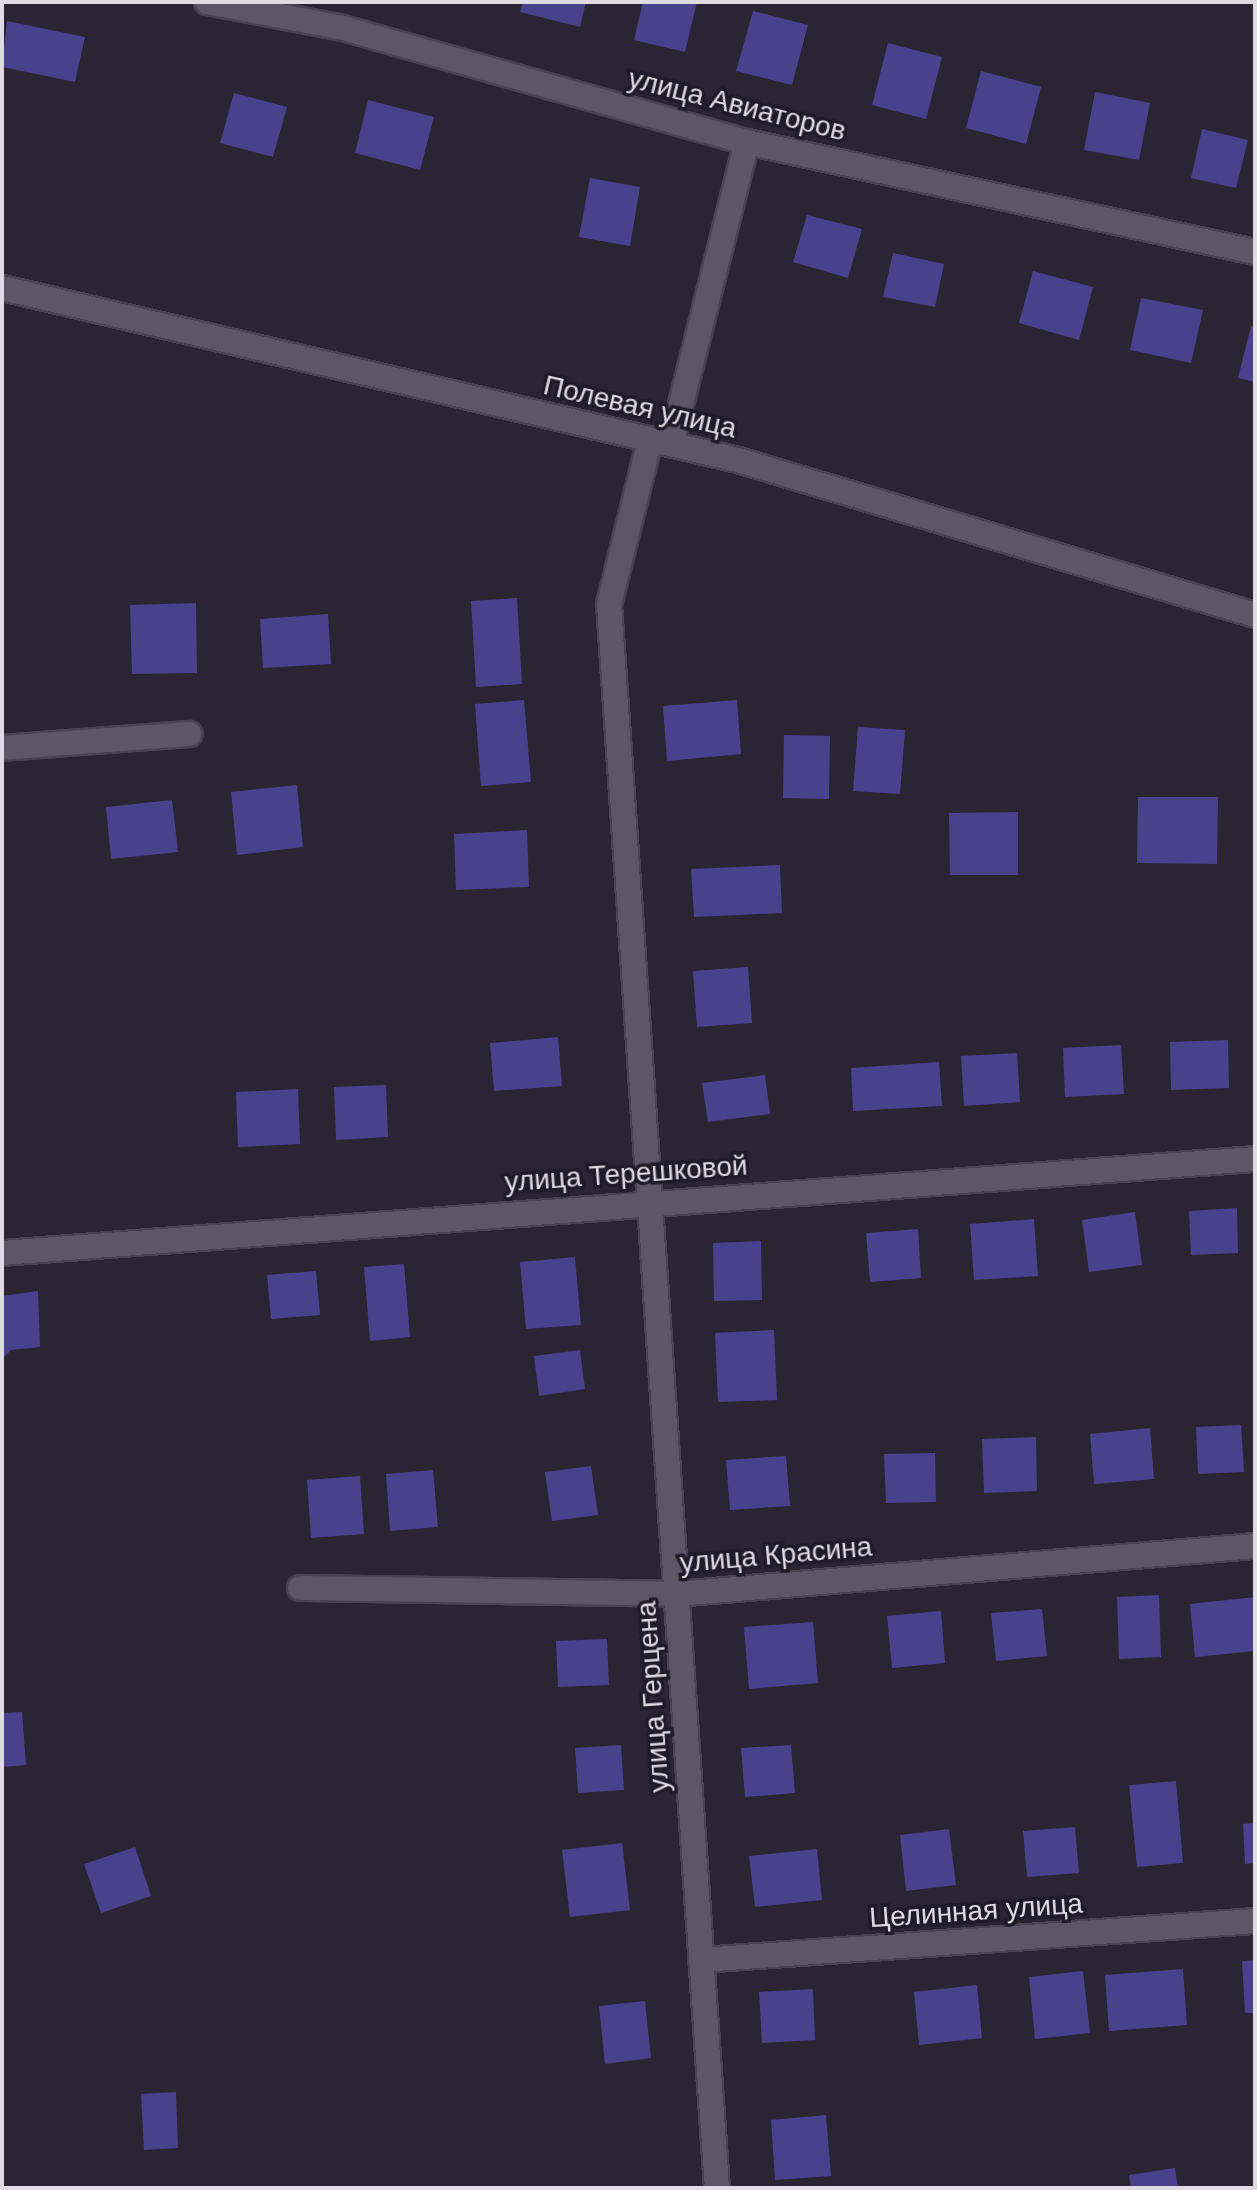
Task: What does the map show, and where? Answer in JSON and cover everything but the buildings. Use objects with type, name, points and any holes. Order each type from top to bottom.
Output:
[{"type":"street","name":"улица Авиаторов","points":[[207,2],[343,28],[747,142],[1255,252]]},
{"type":"street","name":"улица Герцена","points":[[717,2188],[609,604],[660,442],[747,142]]},
{"type":"street","name":"Полевая улица","points":[[2,288],[660,442],[1255,615]]},
{"type":"street","points":[[2,748],[189,734]]},
{"type":"street","name":"улица Терешковой","points":[[2,1253],[648,1202],[1255,1159]]},
{"type":"street","name":"улица Красина","points":[[300,1588],[676,1594],[1255,1546]]},
{"type":"street","name":"Целинная улица","points":[[701,1960],[1255,1921]]}]
